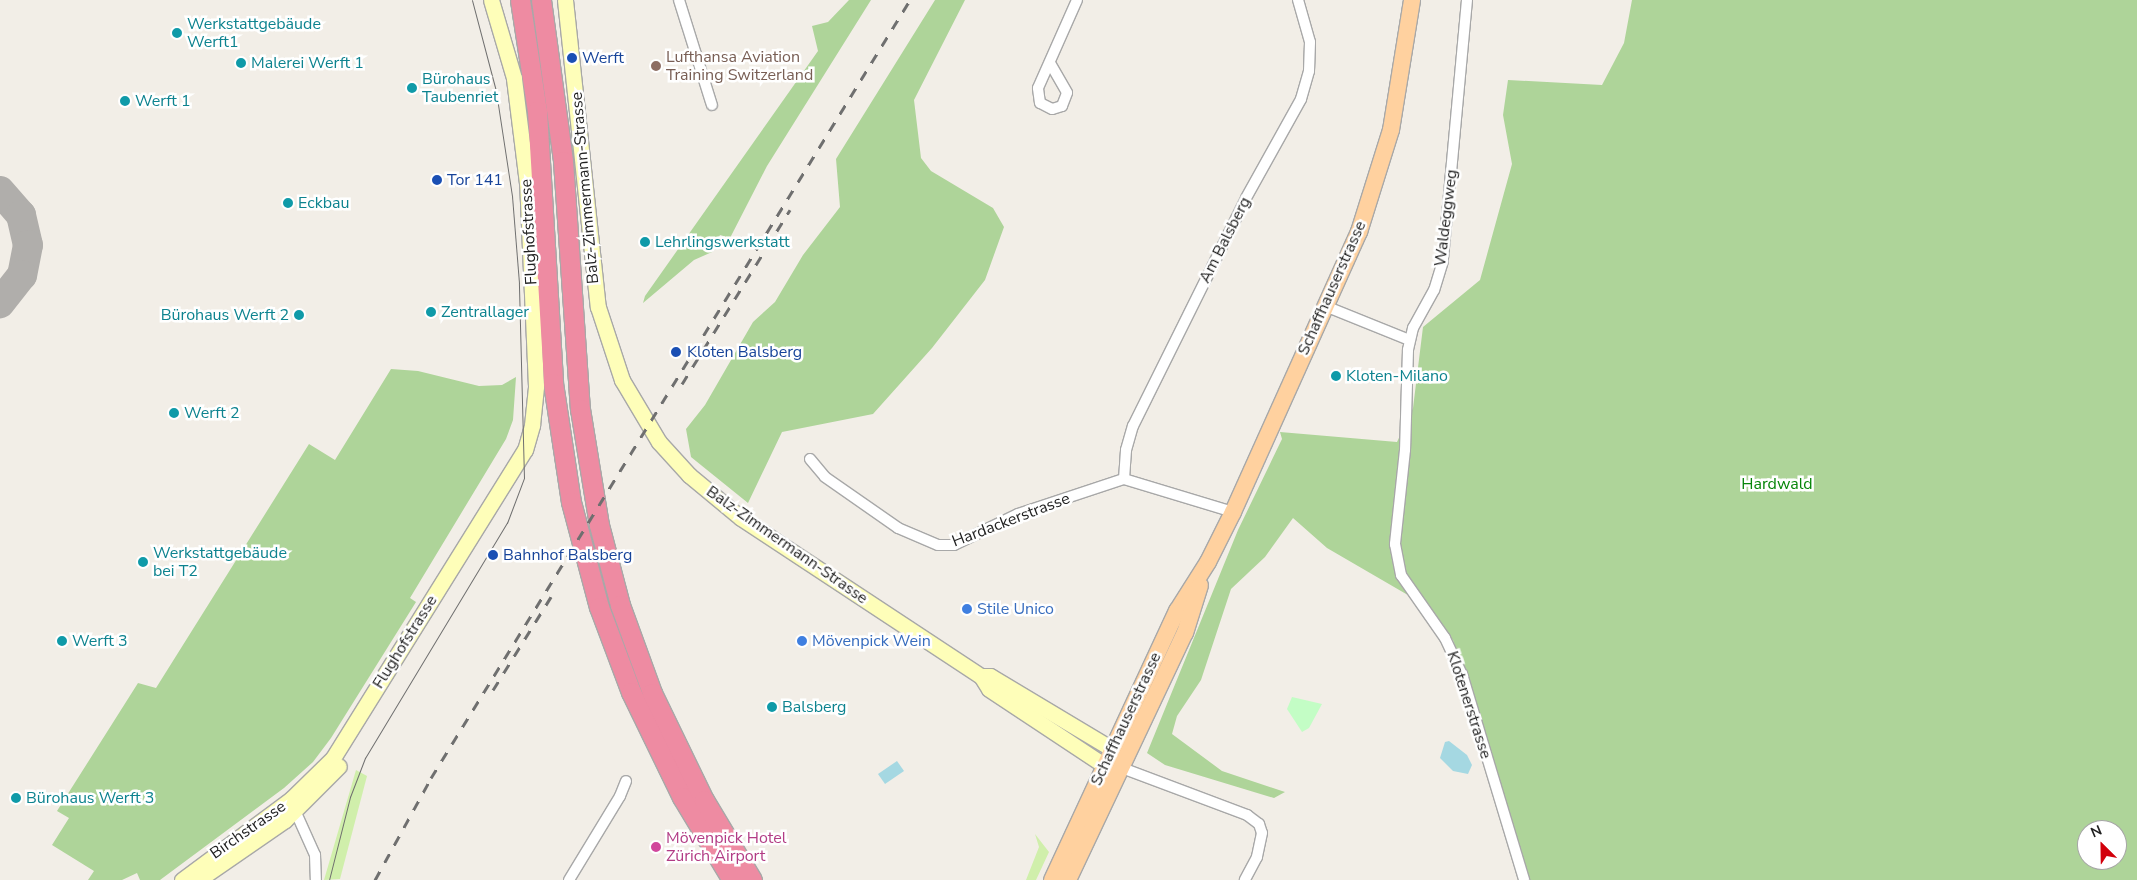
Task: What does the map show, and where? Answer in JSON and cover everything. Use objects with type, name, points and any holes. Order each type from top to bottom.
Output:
[{"type":"highway","points":[[520,0],[537,111],[553,383],[570,502],[599,607],[631,692],[682,797],[732,880]]},
{"type":"highway","points":[[541,0],[563,161],[580,409],[597,517],[620,605],[652,693],[697,786],[740,862],[754,880]]},
{"type":"main road","name":"Flughofstrasse","points":[[293,806],[352,732],[358,718],[525,450],[532,425],[536,386],[521,121],[514,78],[490,0]]},
{"type":"main road","name":"Balz-Zimmermann-Strasse","points":[[566,0],[598,307],[616,366],[645,421],[678,464],[722,503],[981,676],[989,689],[1104,765]]},
{"type":"main road","name":"Schaffhauserstrasse","points":[[1052,880],[1177,611],[1208,562],[1233,512],[1359,232],[1384,156],[1401,80],[1412,0]]},
{"type":"main road","name":"Schaffhauserstrasse","points":[[1068,880],[1185,633],[1208,562]]},
{"type":"main road","name":"Balz-Zimmermann-Strasse","points":[[981,676],[990,676],[1112,749]]},
{"type":"main road","points":[[1112,749],[1122,768]]},
{"type":"main road","points":[[1104,765],[1122,768]]},
{"type":"main road","name":"Birchstrasse","points":[[182,880],[293,806]]},
{"type":"main road","name":"Birchstrasse","points":[[198,880],[293,806]]},
{"type":"street","points":[[679,0],[712,105]]},
{"type":"street","points":[[1050,63],[1077,0]]},
{"type":"street","name":"Am Balsberg","points":[[1124,479],[1126,450],[1133,426],[1246,198],[1301,99],[1309,71],[1310,42],[1298,0]]},
{"type":"street","name":"Waldeggweg","points":[[1409,340],[1434,290],[1443,261],[1467,0]]},
{"type":"street","points":[[1325,306],[1409,340]]},
{"type":"street","name":"Klotenerstrasse","points":[[1409,340],[1405,450],[1396,537],[1398,567],[1455,658],[1524,880]]},
{"type":"street","name":"Hardackerstrasse","points":[[810,459],[825,477],[898,528],[938,545],[954,545],[1018,514],[1124,479]]},
{"type":"street","points":[[1124,479],[1233,512]]},
{"type":"street","points":[[1122,768],[1247,815],[1259,824],[1262,833],[1257,857],[1245,880]]},
{"type":"street","points":[[569,880],[620,796],[626,781]]},
{"type":"street","points":[[293,806],[312,846],[315,876]]},
{"type":"green space","points":[[849,0],[871,0],[767,166],[730,238],[720,235],[712,252],[694,260],[643,303],[645,296],[818,51],[812,26],[828,22]]},
{"type":"green space","points":[[935,0],[965,0],[914,100],[921,158],[931,171],[993,208],[1004,227],[985,280],[932,348],[873,414],[782,432],[748,503],[691,457],[686,429],[705,405],[753,322],[775,302],[803,255],[840,207],[836,159]]},
{"type":"green space","name":"Hardwald","points":[[1632,0],[2137,0],[2137,880],[1528,880],[1453,640],[1413,598],[1327,548],[1293,518],[1265,557],[1231,589],[1201,680],[1177,716],[1172,734],[1222,771],[1285,792],[1274,798],[1165,765],[1147,753],[1238,530],[1282,439],[1280,432],[1397,442],[1413,408],[1423,327],[1480,280],[1512,164],[1503,115],[1508,80],[1602,85],[1624,43]]},
{"type":"green space","points":[[391,369],[418,371],[479,386],[502,385],[516,377],[513,420],[506,439],[410,598],[416,602],[331,738],[313,762],[284,788],[160,880],[140,880],[137,873],[122,880],[88,880],[94,871],[52,845],[69,818],[57,811],[138,683],[156,688],[309,444],[335,460]]},
{"type":"green space","points":[[1292,697],[1322,704],[1309,728],[1302,732],[1287,709]]},
{"type":"green space","points":[[356,770],[367,776],[340,879],[324,880]]},
{"type":"green space","points":[[1035,834],[1049,852],[1036,880],[1026,880],[1039,847]]},
{"type":"water","points":[[1449,741],[1467,755],[1472,765],[1468,774],[1453,771],[1440,758],[1445,742]]},
{"type":"water","points":[[897,761],[904,771],[885,784],[878,774]]},
{"type":"taxiway","points":[[0,191],[21,215],[28,245],[22,275],[0,303]]},
{"type":"tram line","points":[[329,880],[350,797],[365,758],[507,523],[524,478],[519,283],[512,196],[496,91],[472,0]]},
{"type":"railway","points":[[375,880],[431,778],[910,0]]},
{"type":"railway","points":[[682,384],[790,210]]},
{"type":"railway","points":[[493,690],[551,597]]},
{"type":"place","name":"Werkstattgebäude Werft1","points":[[177,33]]},
{"type":"place","name":"Werft","points":[[572,58]]},
{"type":"place","name":"Malerei Werft 1","points":[[241,63]]},
{"type":"place","name":"Lufthansa Aviation Training Switzerland","points":[[656,66]]},
{"type":"place","name":"Bürohaus Taubenriet","points":[[412,88]]},
{"type":"place","name":"Werft 1","points":[[125,101]]},
{"type":"place","name":"Tor 141","points":[[437,180]]},
{"type":"place","name":"Eckbau","points":[[288,203]]},
{"type":"place","name":"Lehrlingswerkstatt","points":[[645,242]]},
{"type":"place","name":"Zentrallager","points":[[431,312]]},
{"type":"place","name":"Bürohaus Werft 2","points":[[299,315]]},
{"type":"place","name":"Kloten Balsberg","points":[[676,352]]},
{"type":"place","name":"Kloten-Milano","points":[[1336,376]]},
{"type":"place","name":"Werft 2","points":[[174,413]]},
{"type":"place","name":"Bahnhof Balsberg","points":[[493,555]]},
{"type":"place","name":"Werkstattgebäude bei T2","points":[[143,562]]},
{"type":"place","name":"Stile Unico","points":[[967,609]]},
{"type":"place","name":"Werft 3","points":[[62,641]]},
{"type":"place","name":"Mövenpick Wein","points":[[802,641]]},
{"type":"place","name":"Balsberg","points":[[772,707]]},
{"type":"place","name":"Bürohaus Werft 3","points":[[16,798]]},
{"type":"place","name":"Mövenpick Hotel Zürich Airport","points":[[656,847]]}]
